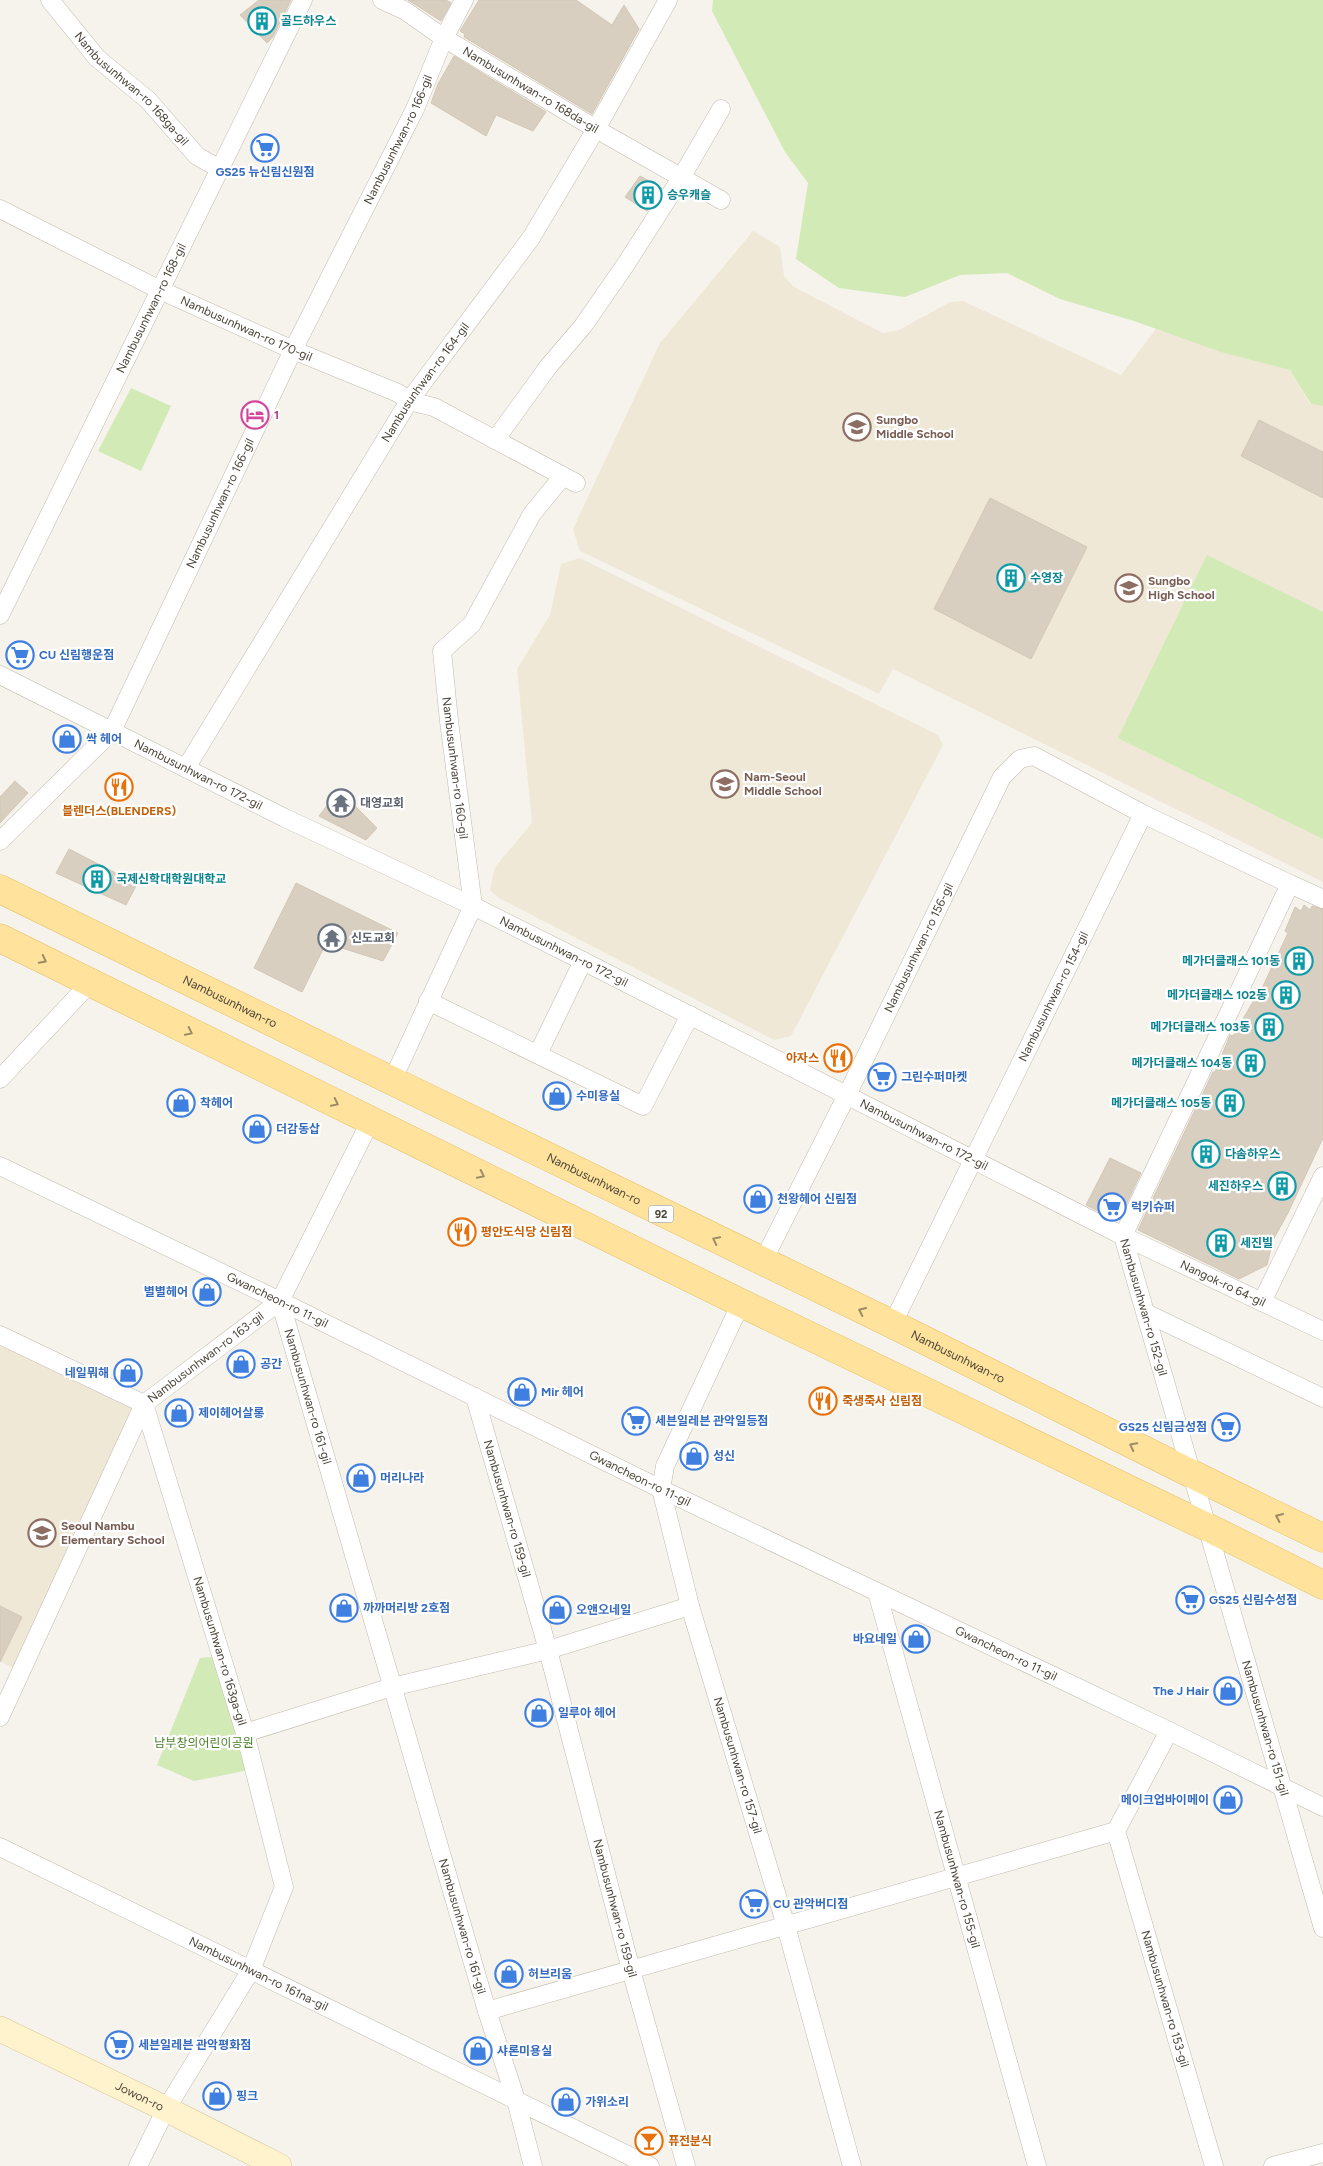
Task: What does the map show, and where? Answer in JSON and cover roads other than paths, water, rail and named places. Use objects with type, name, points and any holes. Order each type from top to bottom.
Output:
[{"type":"main road","name":"Nambusunhwan-ro","points":[[0,889],[892,1325],[1193,1476],[1323,1538]]},
{"type":"main road","points":[[0,938],[741,1303],[1207,1527],[1323,1585]]},
{"type":"street","name":"Nambusunhwan-ro 168ga-gil","points":[[50,0],[97,58],[148,100],[197,156],[220,169]]},
{"type":"street","name":"Nambusunhwan-ro 168-gil","points":[[0,615],[303,0]]},
{"type":"street","name":"Nambusunhwan-ro 168da-gil","points":[[382,0],[404,10],[444,38],[596,129],[721,200]]},
{"type":"street","name":"Nambusunhwan-ro 166-gil","points":[[0,841],[112,731],[293,350],[408,122],[444,38],[464,0]]},
{"type":"street","name":"Nambusunhwan-ro 164-gil","points":[[186,768],[409,402],[531,238],[596,129],[668,0]]},
{"type":"street","points":[[495,440],[548,367],[583,326],[681,178],[722,109]]},
{"type":"street","name":"Nambusunhwan-ro 170-gil","points":[[0,209],[160,290],[293,350],[398,393],[409,402],[434,407],[570,479]]},
{"type":"street","name":"Nambusunhwan-ro 160-gil","points":[[473,906],[442,651],[472,624],[532,514],[570,479]]},
{"type":"street","name":"Nambusunhwan-ro 172-gil","points":[[0,675],[285,818],[583,960],[1123,1236]]},
{"type":"street","name":"Nambusunhwan-ro 156-gil","points":[[762,1263],[847,1095],[1002,777],[1020,759],[1034,756],[1143,814]]},
{"type":"street","points":[[1143,814],[1323,899]]},
{"type":"street","name":"Nambusunhwan-ro 154-gil","points":[[892,1325],[1143,814]]},
{"type":"street","name":"Nambusunhwan-ro 152-gil","points":[[1207,1527],[1123,1236],[1290,884]]},
{"type":"street","points":[[392,1082],[473,906]]},
{"type":"street","points":[[538,1054],[583,960]]},
{"type":"street","points":[[0,1079],[90,984]]},
{"type":"street","points":[[428,1001],[643,1106],[690,1015]]},
{"type":"street","points":[[280,1301],[371,1120]]},
{"type":"street","name":"Gwancheon-ro 11-gil","points":[[0,1166],[280,1301],[661,1489],[1323,1807]]},
{"type":"street","points":[[1262,1302],[1323,1176]]},
{"type":"street","name":"Nangok-ro 64-gil","points":[[1123,1236],[1323,1331]]},
{"type":"street","name":"Nambusunhwan-ro 163-gil","points":[[0,1717],[7,1685],[144,1404],[280,1301]]},
{"type":"street","name":"Nambusunhwan-ro 161-gil","points":[[280,1301],[487,2011],[516,2100],[533,2166]]},
{"type":"street","name":"Nambusunhwan-ro 157-gil","points":[[741,1303],[665,1466],[661,1489],[690,1606],[786,1926],[852,2166]]},
{"type":"street","points":[[1146,1313],[1323,1398]]},
{"type":"street","points":[[0,1335],[144,1404]]},
{"type":"street","name":"Nambusunhwan-ro 159-gil","points":[[475,1397],[548,1650],[631,1970],[686,2166]]},
{"type":"street","name":"Nambusunhwan-ro 163ga-gil","points":[[138,2166],[166,2109],[251,1970],[284,1887],[245,1733],[144,1404]]},
{"type":"street","name":"Nambusunhwan-ro 151-gil","points":[[1207,1527],[1323,1928]]},
{"type":"street","name":"Nambusunhwan-ro 155-gil","points":[[877,1592],[958,1876],[1037,2166]]},
{"type":"street","points":[[245,1733],[392,1687],[548,1650],[690,1606]]},
{"type":"street","points":[[487,2011],[1116,1831],[1169,1732]]},
{"type":"street","name":"Nambusunhwan-ro 153-gil","points":[[1116,1831],[1214,2166]]},
{"type":"street","name":"Nambusunhwan-ro 161na-gil","points":[[0,1847],[650,2166]]},
{"type":"street","name":"Jowon-ro","points":[[0,2028],[279,2166]]},
{"type":"street","points":[[1273,2166],[1323,2153]]},
{"type":"place","name":"골드하우스","points":[[262,21]]},
{"type":"place","name":"GS25 뉴신림신원점","points":[[265,148]]},
{"type":"place","name":"승우캐슬","points":[[648,195]]},
{"type":"place","name":"1","points":[[255,415]]},
{"type":"place","name":"Sungbo Middle School","points":[[857,427]]},
{"type":"place","name":"수영장","points":[[1011,578]]},
{"type":"place","name":"Sungbo High School","points":[[1129,588]]},
{"type":"place","name":"CU 신림행운점","points":[[20,655]]},
{"type":"place","name":"싹 헤어","points":[[67,739]]},
{"type":"place","name":"Nam-Seoul Middle School","points":[[725,784]]},
{"type":"place","name":"블렌더스(BLENDERS)","points":[[119,787]]},
{"type":"place","name":"대영교회","points":[[341,803]]},
{"type":"place","name":"국제신학대학원대학교","points":[[97,879]]},
{"type":"place","name":"신도교회","points":[[332,938]]},
{"type":"place","name":"메가더클래스 101동","points":[[1299,961]]},
{"type":"place","name":"메가더클래스 102동","points":[[1286,995]]},
{"type":"place","name":"메가더클래스 103동","points":[[1269,1027]]},
{"type":"place","name":"아자스","points":[[838,1058]]},
{"type":"place","name":"메가더클래스 104동","points":[[1251,1063]]},
{"type":"place","name":"그린수퍼마켓","points":[[882,1077]]},
{"type":"place","name":"수미용실","points":[[557,1096]]},
{"type":"place","name":"착헤어","points":[[181,1103]]},
{"type":"place","name":"메가더클래스 105동","points":[[1230,1103]]},
{"type":"place","name":"더감동삽","points":[[257,1129]]},
{"type":"place","name":"다솜하우스","points":[[1206,1154]]},
{"type":"place","name":"세진하우스","points":[[1282,1186]]},
{"type":"place","name":"천왕헤어 신림점","points":[[758,1199]]},
{"type":"place","name":"럭키슈퍼","points":[[1112,1207]]},
{"type":"place","name":"평안도식당 신림점","points":[[462,1232]]},
{"type":"place","name":"세진빌","points":[[1221,1243]]},
{"type":"place","name":"별별헤어","points":[[207,1292]]},
{"type":"place","name":"공간","points":[[241,1364]]},
{"type":"place","name":"네일뭐해","points":[[128,1373]]},
{"type":"place","name":"Mir 헤어","points":[[522,1392]]},
{"type":"place","name":"죽생죽사 신림점","points":[[823,1401]]},
{"type":"place","name":"제이헤어살롱","points":[[179,1413]]},
{"type":"place","name":"세븐일레븐 관악일등점","points":[[636,1421]]},
{"type":"place","name":"GS25 신림금성점","points":[[1226,1427]]},
{"type":"place","name":"성신","points":[[694,1456]]},
{"type":"place","name":"머리나라","points":[[361,1478]]},
{"type":"place","name":"Seoul Nambu Elementary School","points":[[42,1533]]},
{"type":"place","name":"GS25 신림수성점","points":[[1190,1600]]},
{"type":"place","name":"까까머리방 2호점","points":[[344,1608]]},
{"type":"place","name":"오앤오네일","points":[[557,1610]]},
{"type":"place","name":"바요네일","points":[[916,1639]]},
{"type":"place","name":"The J Hair","points":[[1228,1691]]},
{"type":"place","name":"일루아 헤어","points":[[539,1713]]},
{"type":"place","name":"메이크업바이메이","points":[[1228,1800]]},
{"type":"place","name":"CU 관악버디점","points":[[754,1904]]},
{"type":"place","name":"허브리움","points":[[509,1974]]},
{"type":"place","name":"세븐일레븐 관악평화점","points":[[119,2045]]},
{"type":"place","name":"샤론미용실","points":[[478,2051]]},
{"type":"place","name":"핑크","points":[[217,2096]]},
{"type":"place","name":"가위소리","points":[[566,2102]]},
{"type":"place","name":"퓨전분식","points":[[649,2141]]},
{"type":"park label","name":"남부창의어린이공원","points":[[204,1743]]}]
